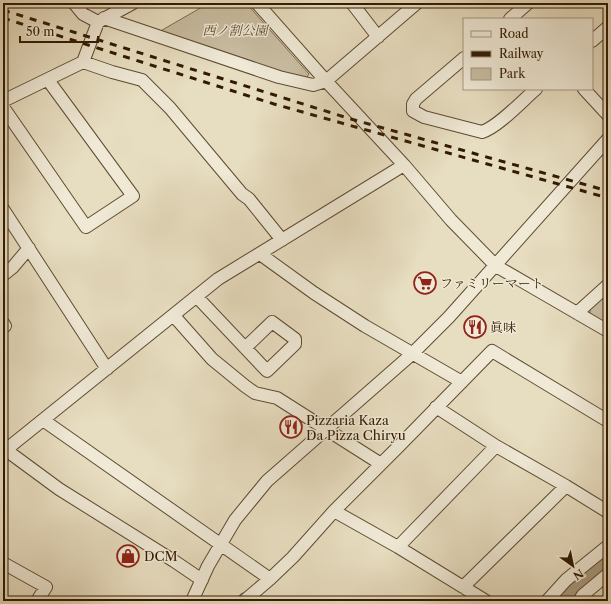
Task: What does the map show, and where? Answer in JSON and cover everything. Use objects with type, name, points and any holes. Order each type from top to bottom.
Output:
[{"type":"street","points":[[74,3],[83,14],[279,77],[313,85],[326,81],[417,3]]},
{"type":"street","points":[[3,101],[83,62],[101,20],[133,3]]},
{"type":"street","points":[[257,3],[326,81],[404,165],[451,220],[496,266],[608,331]]},
{"type":"street","points":[[352,3],[378,37]]},
{"type":"street","points":[[515,17],[528,3]]},
{"type":"street","points":[[593,40],[608,27]]},
{"type":"street","points":[[463,59],[416,99],[412,104],[413,111],[424,117],[482,132],[488,130],[496,124],[535,90]]},
{"type":"street","points":[[83,62],[142,80],[170,108],[242,194],[249,199],[282,240]]},
{"type":"street","points":[[3,107],[86,227],[133,196],[48,80]]},
{"type":"street","points":[[585,90],[608,115]]},
{"type":"street","points":[[192,601],[208,566],[235,520],[267,481],[412,354],[449,317],[608,139]]},
{"type":"street","points":[[202,580],[59,489],[4,451],[232,270],[404,165]]},
{"type":"street","points":[[3,210],[107,368]]},
{"type":"street","points":[[3,275],[13,267],[29,248]]},
{"type":"street","points":[[260,254],[314,293],[365,326],[462,382]]},
{"type":"street","points":[[577,313],[608,285]]},
{"type":"street","points":[[197,297],[245,348]]},
{"type":"street","points":[[174,316],[212,359],[245,386],[255,393],[277,398],[381,464]]},
{"type":"street","points":[[244,601],[270,579],[292,557],[334,511],[492,351],[608,421]]},
{"type":"street","points":[[436,407],[496,446],[608,512]]},
{"type":"street","points":[[43,420],[270,579]]},
{"type":"street","points":[[398,547],[496,446]]},
{"type":"street","points":[[463,588],[566,486]]},
{"type":"street","points":[[334,511],[398,547],[486,601]]},
{"type":"street","points":[[547,601],[566,580],[608,546]]},
{"type":"street","points":[[3,563],[46,587],[37,601]]},
{"type":"street","points":[[578,601],[608,574]]},
{"type":"green space","name":"西ノ割公園","points":[[209,3],[246,3],[309,74],[305,80],[157,33]]},
{"type":"green space","points":[[608,291],[608,325],[590,314],[590,307]]},
{"type":"waterway","points":[[564,601],[584,583],[608,566]]},
{"type":"waterway","points":[[235,601],[243,594]]},
{"type":"railway","points":[[3,10],[351,119],[608,191]]},
{"type":"railway","points":[[3,18],[274,104],[608,198]]},
{"type":"place","name":"ファミリーマート","points":[[425,283]]},
{"type":"place","name":"眞味","points":[[475,327]]},
{"type":"place","name":"Pizzaria Kaza Da Pizza Chiryu","points":[[291,427]]},
{"type":"place","name":"DCM","points":[[128,556]]}]
